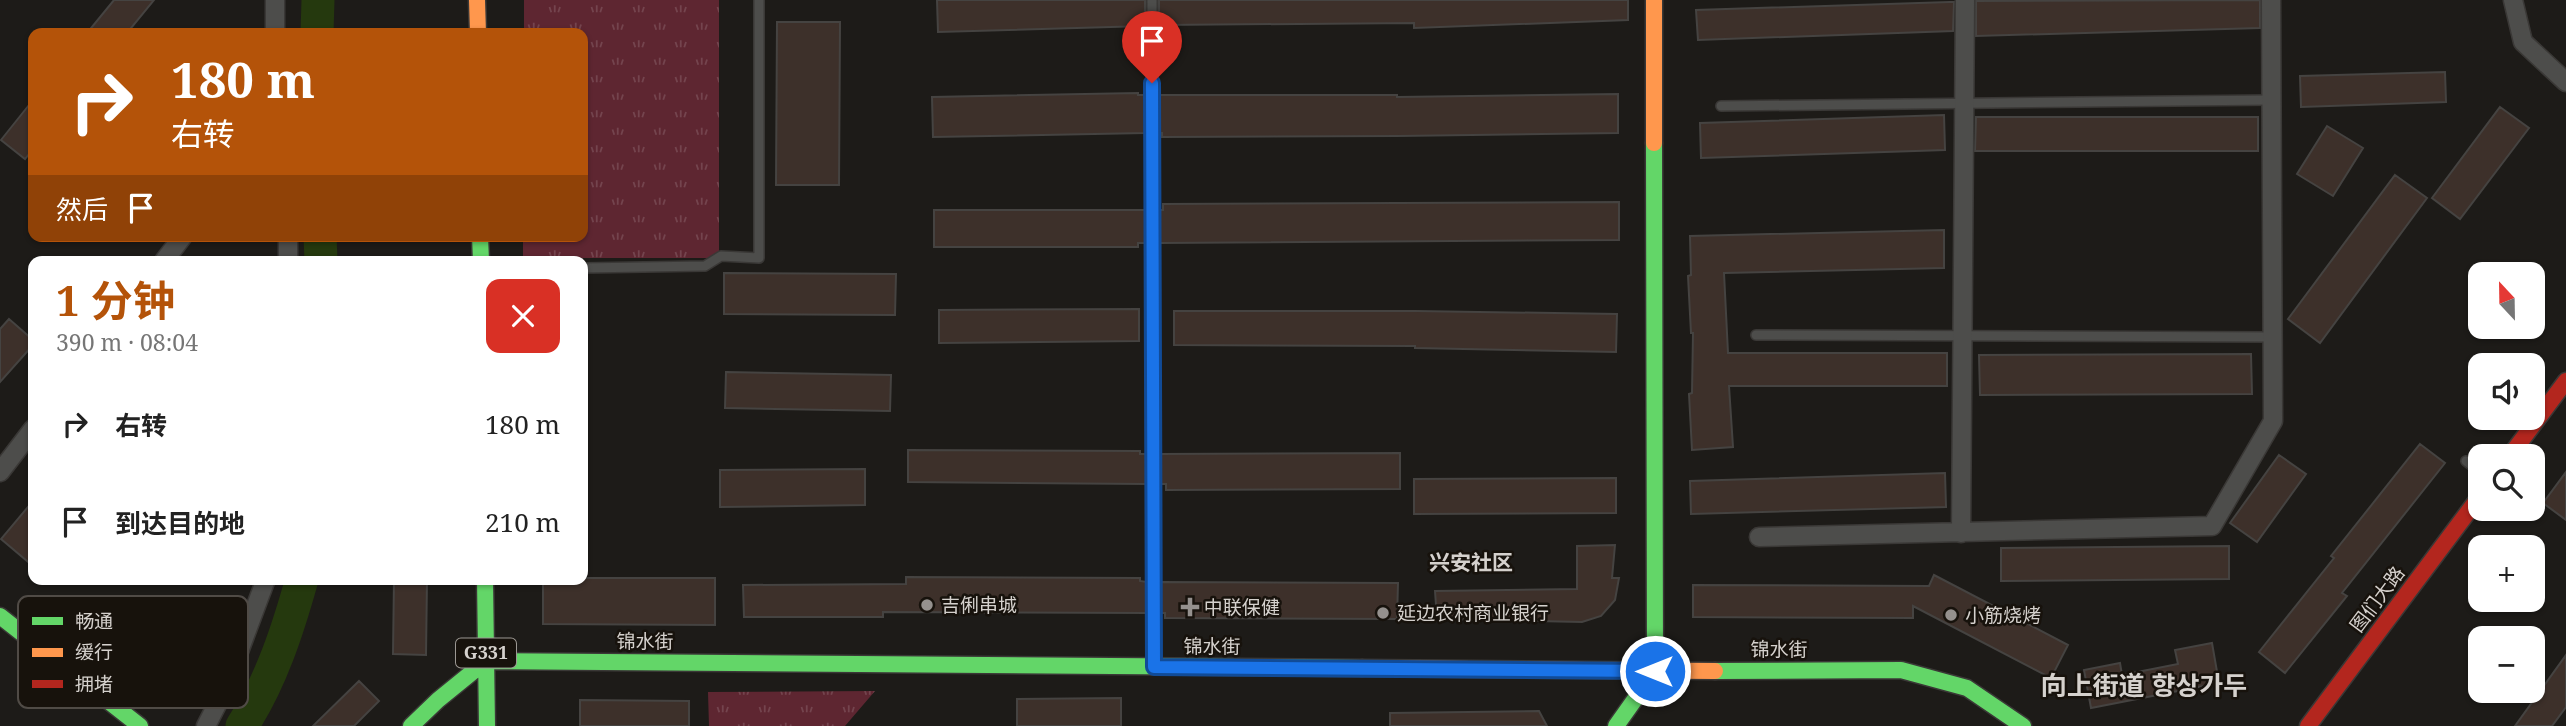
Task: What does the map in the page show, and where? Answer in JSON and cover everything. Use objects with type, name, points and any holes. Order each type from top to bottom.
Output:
[{"type":"main road","points":[[477,0],[478,28]]},
{"type":"main road","points":[[1616,726],[1655,671],[1654,0]]},
{"type":"main road","points":[[2520,444],[2566,381]]},
{"type":"main road","name":"图们大路","points":[[2308,726],[2468,512]]},
{"type":"main road","name":"G331","points":[[485,585],[486,726]]},
{"type":"main road","points":[[0,616],[18,630]]},
{"type":"main road","points":[[411,726],[438,699],[486,661]]},
{"type":"main road","name":"锦水街","points":[[486,661],[1655,671],[1901,670],[1967,688],[2023,726]]},
{"type":"main road","points":[[117,708],[140,726]]},
{"type":"street","points":[[275,0],[275,28]]},
{"type":"street","points":[[1961,533],[1965,0]]},
{"type":"street","points":[[1759,537],[2212,526],[2273,421],[2271,0]]},
{"type":"street","points":[[2513,0],[2523,42],[2566,82]]},
{"type":"street","points":[[168,256],[178,242]]},
{"type":"street","points":[[0,472],[28,436]]},
{"type":"street","points":[[248,626],[263,585]]},
{"type":"street","points":[[206,726],[215,708]]},
{"type":"lane","points":[[588,268],[705,266],[722,256],[759,258],[759,0]]},
{"type":"lane","points":[[1152,0],[1154,667]]},
{"type":"lane","points":[[1721,106],[2271,100]]},
{"type":"lane","points":[[1756,335],[2273,337]]},
{"type":"green space","points":[[524,0],[719,0],[719,258],[523,256],[523,242],[588,242],[588,28],[524,28]]},
{"type":"green space","points":[[875,691],[845,726],[709,726],[708,692]]},
{"type":"building","points":[[114,0],[154,0],[131,28],[91,28]]},
{"type":"building","points":[[937,0],[1145,0],[1145,26],[938,32]]},
{"type":"building","points":[[1159,0],[1628,0],[1628,20],[1414,28],[1414,23],[1159,25]]},
{"type":"building","points":[[2260,0],[2260,28],[1976,36],[1976,1]]},
{"type":"building","points":[[1954,2],[1953,31],[1698,40],[1696,10]]},
{"type":"building","points":[[777,22],[840,22],[839,185],[776,185]]},
{"type":"building","points":[[2445,72],[2446,102],[2301,107],[2300,76]]},
{"type":"building","points":[[1618,94],[1618,133],[1162,137],[1162,133],[1159,133],[1159,95],[1397,97]]},
{"type":"building","points":[[1145,95],[1145,133],[933,137],[932,97]]},
{"type":"building","points":[[28,106],[28,155],[25,159],[1,140]]},
{"type":"building","points":[[2500,107],[2529,128],[2460,219],[2432,198]]},
{"type":"building","points":[[1944,115],[1945,150],[1701,158],[1700,123]]},
{"type":"building","points":[[1976,117],[2258,117],[2258,151],[1975,151]]},
{"type":"building","points":[[2327,126],[2363,148],[2333,196],[2297,174]]},
{"type":"building","points":[[2395,175],[2427,198],[2320,343],[2288,319]]},
{"type":"building","points":[[1619,202],[1619,240],[1160,243],[1160,210],[1163,210],[1163,204]]},
{"type":"building","points":[[934,210],[1146,210],[1146,243],[1138,243],[1138,247],[934,247]]},
{"type":"building","points":[[1944,230],[1944,268],[1724,273],[1728,353],[1947,353],[1947,386],[1729,386],[1733,447],[1692,450],[1689,394],[1692,393],[1693,333],[1688,276],[1691,275],[1690,236]]},
{"type":"building","points":[[724,273],[896,274],[895,315],[724,314]]},
{"type":"building","points":[[1139,309],[1139,341],[939,343],[939,310]]},
{"type":"building","points":[[1174,311],[1617,314],[1616,352],[1415,346],[1174,345]]},
{"type":"building","points":[[9,319],[28,336],[28,351],[0,382],[0,329]]},
{"type":"building","points":[[2251,354],[2252,394],[1980,395],[1979,355]]},
{"type":"building","points":[[726,372],[891,375],[890,411],[725,408]]},
{"type":"building","points":[[2420,444],[2445,463],[2342,593],[2347,596],[2285,673],[2259,652]]},
{"type":"building","points":[[908,450],[1140,451],[1140,454],[1146,454],[1146,484],[908,482]]},
{"type":"building","points":[[1400,453],[1400,489],[1166,490],[1166,484],[1160,484],[1160,454]]},
{"type":"building","points":[[2279,455],[2306,474],[2257,542],[2230,523]]},
{"type":"building","points":[[865,469],[865,505],[720,507],[720,470]]},
{"type":"building","points":[[2566,472],[2566,520],[2545,504],[2545,500]]},
{"type":"building","points":[[1945,473],[1946,507],[1691,514],[1690,481]]},
{"type":"building","points":[[1616,478],[1616,513],[1414,514],[1414,479]]},
{"type":"building","points":[[28,507],[28,562],[1,539]]},
{"type":"building","points":[[1615,545],[1612,578],[1619,578],[1615,600],[1601,616],[1582,622],[1437,619],[1435,591],[1577,589],[1577,546]]},
{"type":"building","points":[[2229,546],[2229,579],[2001,581],[2001,548]]},
{"type":"building","points":[[1934,575],[2068,645],[2051,678],[1913,606],[1913,618],[1693,617],[1693,585],[1929,586]]},
{"type":"building","points":[[906,577],[1140,578],[1140,581],[1147,582],[1147,613],[883,612],[883,617],[744,617],[743,585],[906,584]]},
{"type":"building","points":[[588,578],[715,578],[715,625],[543,624],[543,585],[588,585]]},
{"type":"building","points":[[1161,582],[1398,583],[1397,619],[1165,618],[1165,613],[1161,613]]},
{"type":"building","points":[[394,585],[427,585],[426,655],[393,654]]},
{"type":"building","points":[[2212,643],[2219,683],[2091,708],[2084,670],[2120,663],[2122,675],[2178,664],[2175,650]]},
{"type":"building","points":[[2566,655],[2566,707],[2552,726],[2515,726],[2532,703],[2545,703],[2545,684]]},
{"type":"building","points":[[359,681],[379,701],[354,726],[313,726]]},
{"type":"building","points":[[1121,698],[1121,726],[1017,726],[1017,699]]},
{"type":"building","points":[[580,700],[689,701],[689,726],[580,726]]},
{"type":"building","points":[[1539,711],[1547,726],[1390,726],[1390,713]]},
{"type":"waterway","points":[[317,28],[318,0]]},
{"type":"waterway","points":[[320,242],[321,256]]},
{"type":"waterway","points":[[242,726],[262,692],[278,655],[300,585]]},
{"type":"traffic: fast","points":[[1616,726],[1655,671],[1654,143]]},
{"type":"traffic: fast","points":[[480,242],[481,256]]},
{"type":"traffic: fast","points":[[485,585],[487,726]]},
{"type":"traffic: fast","points":[[0,616],[18,630]]},
{"type":"traffic: fast","points":[[411,726],[486,661],[1362,668]]},
{"type":"traffic: fast","points":[[1715,671],[1901,670],[1967,688],[2023,726]]},
{"type":"traffic: fast","points":[[117,708],[140,726]]},
{"type":"traffic: slow","points":[[477,0],[478,28]]},
{"type":"traffic: slow","points":[[1654,0],[1654,143]]},
{"type":"traffic: slow","points":[[1362,668],[1715,671]]},
{"type":"traffic: jam","points":[[2519,444],[2566,381]]},
{"type":"traffic: jam","points":[[2308,726],[2468,512]]},
{"type":"place","name":"吉俐串城","points":[[927,605]]},
{"type":"place","name":"中联保健","points":[[1190,607]]},
{"type":"place","name":"延边农村商业银行","points":[[1383,613]]},
{"type":"place","name":"小筋烧烤","points":[[1951,615]]},
{"type":"district","name":"兴安社区","points":[[1471,563]]},
{"type":"district","name":"向上街道 향상가두","points":[[2144,686]]},
{"type":"route","points":[[1152,83],[1154,667],[1655,671]]}]
